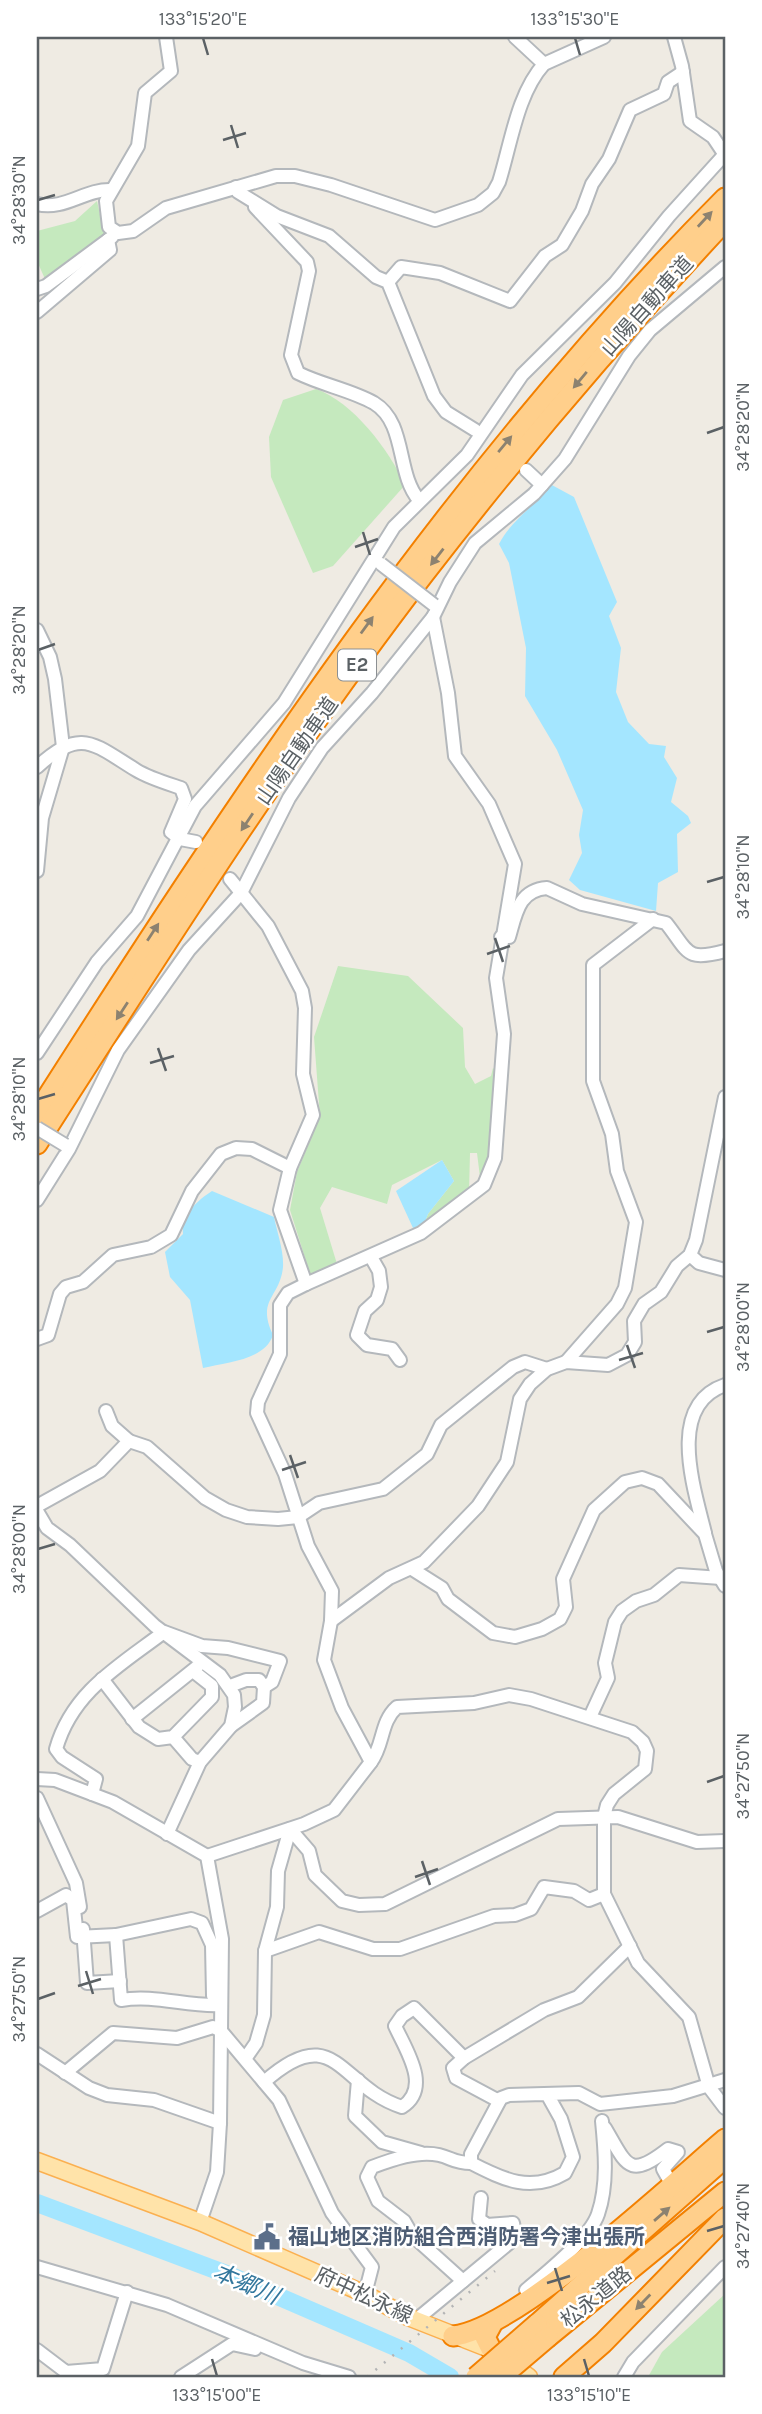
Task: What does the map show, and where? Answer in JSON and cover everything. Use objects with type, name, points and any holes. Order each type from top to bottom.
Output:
[{"type":"highway","name":"山陽自動車道","points":[[37,1113],[209,848],[410,566],[571,365],[725,198]]},
{"type":"highway","name":"山陽自動車道","points":[[37,1144],[208,879],[423,575],[584,376],[725,221]]},
{"type":"highway","points":[[453,2336],[470,2334],[492,2324],[531,2297],[632,2218],[671,2180],[725,2139]]},
{"type":"highway","name":"松永道路","points":[[501,2377],[542,2330],[725,2158]]},
{"type":"highway","name":"松永道路","points":[[476,2377],[725,2192]]},
{"type":"highway","points":[[564,2377],[603,2343],[725,2218]]},
{"type":"highway","points":[[491,2349],[485,2337],[492,2324]]},
{"type":"main road","name":"府中松永線","points":[[37,2161],[200,2222],[365,2294],[416,2320],[491,2349],[529,2377]]},
{"type":"street","points":[[37,312],[110,250],[113,237],[106,201],[138,146],[145,93],[171,71],[166,37]]},
{"type":"street","points":[[515,37],[544,64]]},
{"type":"street","points":[[37,289],[46,286],[113,237],[133,231],[166,208],[276,176],[295,176],[435,220],[478,205],[492,193],[499,182],[527,88],[544,64],[604,37]]},
{"type":"street","points":[[37,1053],[97,962],[137,916],[180,839],[195,806],[284,703],[377,561],[394,527],[467,455],[522,375],[615,283],[669,216],[725,154],[713,137],[690,121],[683,72],[674,37]]},
{"type":"street","points":[[388,282],[401,267],[440,273],[510,301],[545,256],[562,245],[582,211],[592,184],[609,159],[629,110],[664,94],[668,82],[683,72]]},
{"type":"street","points":[[236,187],[238,192],[277,216],[329,236],[376,277],[388,282],[433,396],[446,412],[475,430]]},
{"type":"street","points":[[37,204],[70,203],[103,190],[111,190]]},
{"type":"street","points":[[256,204],[255,207],[307,262],[309,271],[291,355],[298,373],[376,404],[396,435],[410,490],[419,500]]},
{"type":"street","points":[[37,1200],[125,1039],[189,950],[241,893],[289,798],[322,748],[401,659],[435,610],[475,543],[541,485],[565,459],[629,356],[650,331],[725,267]]},
{"type":"street","points":[[526,470],[541,485]]},
{"type":"street","points":[[371,1762],[342,1708],[324,1660],[331,1621],[331,1591],[308,1546],[285,1474],[257,1413],[258,1402],[279,1354],[280,1305],[288,1293],[421,1233],[484,1185],[491,1174],[495,1158],[504,1034],[496,978],[515,864],[489,804],[455,756],[435,610],[377,561]]},
{"type":"street","points":[[37,631],[53,668],[63,747],[42,818],[37,870]]},
{"type":"street","points":[[37,767],[63,747],[79,742],[95,744],[139,772],[181,788],[185,799],[171,832],[180,839],[196,842]]},
{"type":"street","points":[[230,879],[268,926],[302,991],[305,1008],[303,1074],[313,1115],[290,1168],[280,1210],[306,1284]]},
{"type":"street","points":[[501,937],[509,937],[519,904],[537,889],[547,888],[582,904],[666,923],[687,951],[701,958],[725,951]]},
{"type":"street","points":[[566,1362],[617,1304],[625,1288],[636,1222],[617,1171],[612,1134],[593,1082],[593,965],[653,919]]},
{"type":"street","points":[[331,1621],[388,1577],[424,1562],[478,1506],[507,1462],[520,1399],[530,1384],[547,1369],[566,1362],[608,1365],[627,1355],[635,1342],[634,1321],[644,1304],[661,1292],[677,1266],[690,1255],[696,1240],[725,1097]]},
{"type":"street","points":[[37,1128],[67,1147]]},
{"type":"street","points":[[37,1339],[48,1335],[60,1294],[66,1287],[83,1282],[113,1255],[152,1247],[171,1235],[192,1191],[221,1154],[236,1148],[251,1149],[290,1168]]},
{"type":"street","points":[[690,1255],[699,1263],[725,1270]]},
{"type":"street","points":[[371,1257],[379,1271],[381,1287],[377,1300],[365,1311],[357,1335],[366,1345],[392,1349],[400,1360]]},
{"type":"street","points":[[106,1411],[112,1426],[129,1441],[148,1447],[205,1498],[226,1510],[247,1517],[278,1520],[298,1517],[319,1503],[383,1489],[427,1454],[441,1425],[513,1367],[525,1362],[547,1369]]},
{"type":"street","points":[[590,1717],[608,1678],[605,1662],[615,1622],[622,1611],[636,1601],[654,1595],[679,1575],[723,1582],[705,1534],[691,1475],[687,1441],[699,1401],[710,1389],[725,1385]]},
{"type":"street","points":[[37,1506],[100,1471],[129,1441]]},
{"type":"street","points":[[412,1569],[442,1588],[448,1599],[493,1633],[515,1637],[542,1629],[560,1619],[566,1607],[563,1579],[594,1510],[625,1482],[642,1478],[658,1484],[705,1534]]},
{"type":"street","points":[[37,1511],[47,1528],[70,1545],[164,1632],[212,1686],[212,1696],[173,1737],[158,1740],[132,1719],[102,1679]]},
{"type":"street","points":[[92,1794],[96,1779],[56,1749],[60,1735],[91,1686],[164,1632]]},
{"type":"street","points":[[164,1632],[202,1646],[228,1648],[280,1661],[272,1682],[264,1687]]},
{"type":"street","points":[[198,1670],[230,1686]]},
{"type":"street","points":[[132,1719],[198,1670]]},
{"type":"street","points":[[167,1835],[200,1762],[231,1726],[264,1703],[264,1687],[258,1680],[246,1679],[230,1686]]},
{"type":"street","points":[[230,1686],[235,1707],[231,1726]]},
{"type":"street","points":[[207,1856],[290,1829],[334,1810],[380,1751],[388,1716],[397,1707],[474,1703],[509,1695],[590,1717],[632,1732],[643,1742],[646,1751],[645,1769],[614,1794],[604,1817],[604,1895],[638,1963],[689,2017],[712,2091],[725,2108]]},
{"type":"street","points":[[173,1737],[192,1759],[200,1762]]},
{"type":"street","points":[[37,1779],[55,1780],[113,1802],[167,1835],[198,1848],[207,1856],[222,1939],[220,2123],[217,2172],[200,2222]]},
{"type":"street","points":[[37,1798],[76,1882],[87,1983],[120,1981]]},
{"type":"street","points":[[290,1829],[309,1851],[315,1875],[342,1901],[359,1905],[385,1904],[468,1866],[558,1819],[618,1817],[697,1842],[725,1841]]},
{"type":"street","points":[[245,2059],[256,2043],[264,2015],[265,1951],[278,1907],[278,1871],[290,1829]]},
{"type":"street","points":[[265,1951],[319,1932],[373,1949],[400,1949],[494,1916],[515,1915],[531,1909],[544,1887],[574,1891],[589,1900],[604,1895]]},
{"type":"street","points":[[38,1909],[66,1895],[73,1900],[77,1937],[116,1935],[191,1919],[202,1923],[212,1945],[213,2000],[221,2005]]},
{"type":"street","points":[[116,1935],[121,2000],[156,1998],[199,2006],[221,2005]]},
{"type":"street","points":[[499,2101],[456,2078],[453,2068],[464,2058],[544,2010],[578,1997],[630,1946]]},
{"type":"street","points":[[264,2082],[281,2067],[312,2053],[326,2056],[385,2102],[402,2107],[412,2101],[417,2077],[395,2026],[401,2015],[414,2008],[464,2058]]},
{"type":"street","points":[[65,2074],[113,2033],[177,2038],[213,2027],[221,2031],[279,2100],[332,2213],[373,2267],[365,2294]]},
{"type":"street","points":[[37,2054],[65,2074],[107,2095],[154,2099],[220,2123]]},
{"type":"street","points":[[358,2080],[355,2116],[382,2142],[425,2154],[440,2155],[454,2163],[471,2163],[497,2176],[538,2185],[565,2173],[573,2157],[561,2119],[547,2094]]},
{"type":"street","points":[[471,2163],[471,2154],[499,2101],[509,2095],[579,2093],[600,2104],[712,2091],[725,2080]]},
{"type":"street","points":[[531,2297],[526,2290],[590,2228],[598,2215],[606,2158],[600,2104]]},
{"type":"street","points":[[601,2121],[629,2164],[646,2166],[668,2149],[678,2152],[663,2169],[671,2180]]},
{"type":"street","points":[[425,2154],[372,2167],[367,2177],[378,2200],[404,2221],[412,2235],[463,2281]]},
{"type":"street","points":[[416,2320],[509,2243],[515,2234],[513,2223],[487,2225],[479,2219],[481,2198]]},
{"type":"street","points":[[37,2267],[167,2305],[283,2355],[347,2377]]},
{"type":"street","points":[[624,2377],[633,2362],[725,2267]]},
{"type":"street","points":[[37,2350],[66,2372],[103,2369],[127,2292]]},
{"type":"street","points":[[181,2377],[232,2344],[283,2355]]},
{"type":"green space","points":[[97,201],[105,237],[45,279],[37,261],[37,231],[75,221]]},
{"type":"green space","points":[[316,389],[330,395],[356,416],[390,457],[405,485],[333,566],[313,573],[271,477],[269,437],[283,400]]},
{"type":"green space","points":[[338,966],[408,976],[463,1028],[465,1067],[475,1084],[491,1076],[493,1068],[495,1070],[495,1126],[486,1169],[480,1177],[477,1153],[470,1153],[469,1192],[423,1227],[428,1214],[454,1181],[442,1160],[392,1185],[387,1204],[332,1187],[320,1208],[337,1264],[311,1277],[290,1210],[297,1172],[320,1117],[314,1037]]},
{"type":"green space","points":[[725,2294],[725,2377],[648,2377],[662,2352]]},
{"type":"water","points":[[550,484],[574,497],[617,602],[609,616],[621,648],[616,692],[628,722],[649,744],[666,746],[664,757],[677,778],[671,802],[688,816],[691,823],[677,834],[678,872],[658,883],[656,911],[580,890],[569,880],[582,853],[579,835],[583,810],[557,750],[525,696],[526,648],[509,563],[499,544]]},
{"type":"water","points":[[442,1160],[454,1181],[428,1214],[423,1227],[413,1228],[396,1191]]},
{"type":"water","points":[[212,1191],[274,1217],[283,1267],[278,1286],[268,1306],[268,1323],[273,1335],[269,1343],[262,1350],[244,1359],[203,1368],[190,1300],[170,1277],[165,1252],[183,1234],[183,1227],[191,1209]]},
{"type":"waterway","name":"本郷川","points":[[37,2203],[229,2275],[409,2353],[450,2377]]},
{"type":"railway","points":[[367,2377],[495,2271]]},
{"type":"place","name":"福山地区消防組合西消防署今津出張所","points":[[267,2237]]}]
